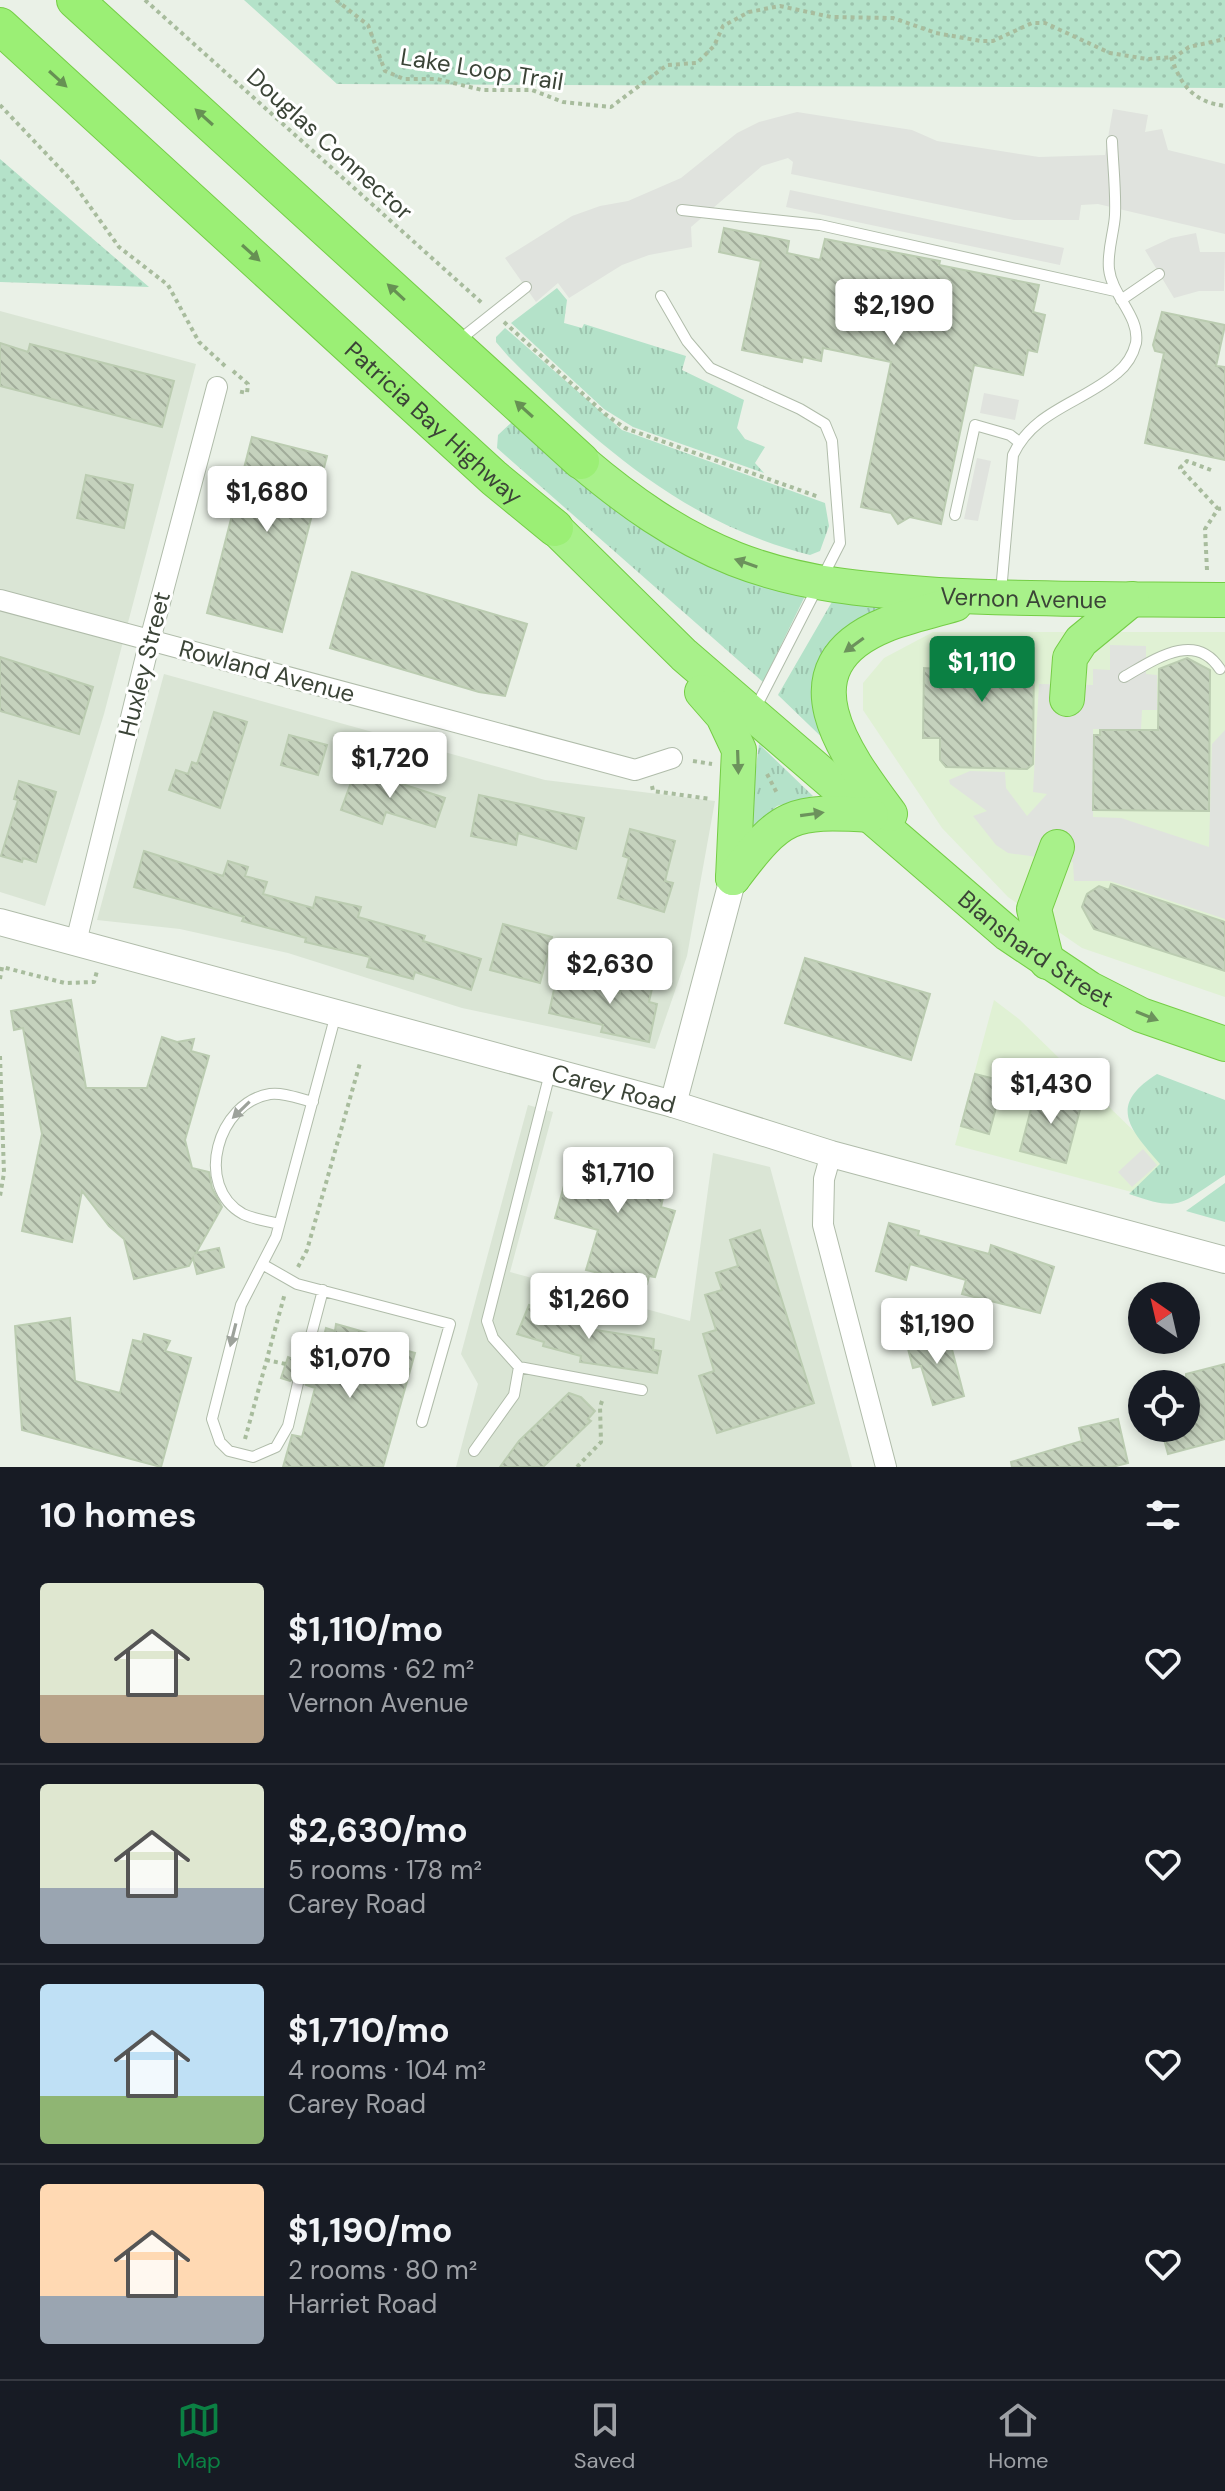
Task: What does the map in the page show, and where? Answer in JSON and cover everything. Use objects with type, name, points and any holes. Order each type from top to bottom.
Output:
[{"type":"highway","points":[[75,0],[581,461],[642,510],[686,536],[735,559],[821,585]]},
{"type":"highway","name":"Patricia Bay Highway","points":[[0,26],[494,478],[555,528],[684,655],[871,815]]},
{"type":"highway","points":[[555,528],[723,716],[739,750],[733,878]]},
{"type":"highway","name":"Vernon Avenue","points":[[821,585],[990,597],[1225,600]]},
{"type":"highway","points":[[924,860],[847,755],[828,710],[829,677],[845,650],[883,626],[990,597]]},
{"type":"highway","points":[[1067,699],[1070,658],[1081,641],[1132,599]]},
{"type":"highway","points":[[733,878],[764,837],[790,819],[810,812],[871,815]]},
{"type":"highway","name":"Blanshard Street","points":[[871,815],[976,908],[1047,962],[1141,1015],[1225,1044]]},
{"type":"highway","points":[[1047,962],[1034,909],[1057,847]]},
{"type":"street","name":"Huxley Street","points":[[76,942],[150,640],[217,387]]},
{"type":"street","name":"Rowland Avenue","points":[[0,600],[635,770],[672,758]]},
{"type":"street","points":[[673,1104],[733,878]]},
{"type":"street","name":"Carey Road","points":[[0,922],[673,1104],[831,1154],[1225,1260]]},
{"type":"street","points":[[831,1154],[824,1179],[823,1225],[886,1467]]},
{"type":"lane","points":[[990,597],[1013,455],[1019,442],[1053,410],[1100,385],[1129,361],[1136,341],[1135,323],[1118,296],[1109,250],[1114,218],[1112,141]]},
{"type":"lane","points":[[682,210],[820,225],[1118,296],[1159,274]]},
{"type":"lane","points":[[454,345],[526,287]]},
{"type":"lane","points":[[661,296],[687,341],[710,368],[825,424],[832,441],[840,543],[752,716]]},
{"type":"lane","points":[[955,515],[975,425],[1010,435],[1019,442]]},
{"type":"lane","points":[[1124,677],[1171,650],[1198,650],[1212,657],[1220,669]]},
{"type":"lane","points":[[298,1383],[284,1437],[265,1454],[241,1456],[220,1442],[212,1419],[241,1305],[279,1224],[336,1014]]},
{"type":"lane","points":[[551,1071],[487,1321],[493,1338],[519,1367],[642,1390]]},
{"type":"lane","points":[[279,1224],[244,1215],[230,1203],[218,1184],[215,1160],[223,1131],[251,1100],[273,1093],[313,1102]]},
{"type":"lane","points":[[262,1264],[292,1278],[297,1284],[450,1324],[422,1422]]},
{"type":"lane","points":[[304,1362],[323,1290]]},
{"type":"lane","points":[[474,1451],[514,1395],[519,1367]]},
{"type":"path","name":"Douglas Connector","points":[[145,0],[605,414],[625,428],[815,495]]},
{"type":"path","name":"Lake Loop Trail","points":[[336,0],[368,25],[385,71],[404,79],[437,79],[482,90],[532,90],[563,102],[602,107],[611,107],[667,65],[693,65],[714,46],[723,26],[749,12],[780,6],[831,17],[893,18],[936,33],[981,41],[993,41],[1032,23],[1045,23],[1110,53],[1147,59],[1171,57],[1196,45],[1225,39]]},
{"type":"path","points":[[1171,57],[1187,90],[1202,101],[1225,106]]},
{"type":"path","points":[[0,105],[71,180],[127,255],[168,285],[184,320],[211,355],[248,384],[247,393],[217,387]]},
{"type":"path","points":[[1211,470],[1187,461],[1180,468],[1218,509]]},
{"type":"path","points":[[1207,570],[1205,529],[1218,509],[1225,508]]},
{"type":"path","points":[[672,758],[726,767]]},
{"type":"path","points":[[0,979],[2,967],[65,983],[94,982]]},
{"type":"path","points":[[0,1056],[4,1173],[0,1196]]},
{"type":"path","points":[[241,1456],[284,1296],[307,1250],[360,1063]]},
{"type":"path","points":[[266,1360],[286,1364]]},
{"type":"path","points":[[577,1467],[601,1442],[600,1407],[608,1385]]},
{"type":"shaded area","points":[[1113,109],[1148,115],[1145,132],[1162,129],[1168,150],[1225,164],[1225,234],[1098,204],[1081,205],[1079,220],[1014,220],[791,174],[793,162],[788,158],[762,166],[691,227],[692,247],[649,255],[622,265],[569,298],[558,283],[536,302],[505,258],[572,216],[600,206],[628,201],[681,178],[737,133],[759,122],[797,112],[912,130],[937,141],[1039,157],[1105,155]]},
{"type":"shaded area","points":[[790,190],[1064,248],[1060,265],[786,207]]},
{"type":"shaded area","points":[[1196,233],[1200,252],[1225,252],[1224,291],[1199,291],[1174,298],[1145,250],[1171,238]]},
{"type":"shaded area","points":[[0,311],[196,364],[104,714],[45,906],[0,892]]},
{"type":"shaded area","points":[[984,393],[1019,400],[1015,420],[980,413]]},
{"type":"shaded area","points":[[977,458],[991,461],[978,521],[964,519]]},
{"type":"shaded area","points":[[933,632],[1225,632],[1225,997],[1082,948],[1008,897],[942,828],[863,710],[863,683],[884,658]]},
{"type":"shaded area","points":[[1110,645],[1146,646],[1146,674],[1157,675],[1157,710],[1142,710],[1141,729],[1093,729],[1093,817],[1121,818],[1209,847],[1212,744],[1225,730],[1225,919],[1110,881],[1074,881],[1073,862],[1008,853],[996,845],[973,816],[987,811],[950,784],[949,780],[970,771],[1005,772],[1006,788],[1027,816],[1047,794],[1033,792],[1039,684],[1093,685],[1093,669],[1110,670]]},
{"type":"shaded area","points":[[164,674],[545,780],[715,801],[687,956],[655,1049],[462,1008],[288,953],[180,929],[97,920]]},
{"type":"shaded area","points":[[994,1000],[1019,1019],[1185,1181],[1173,1203],[955,1145]]},
{"type":"shaded area","points":[[528,1105],[553,1112],[510,1272],[690,1321],[713,1153],[770,1167],[852,1467],[456,1467],[478,1384],[461,1354]]},
{"type":"shaded area","points":[[1143,1149],[1157,1165],[1132,1187],[1118,1172]]},
{"type":"green space","points":[[244,0],[1225,0],[1225,88],[337,84]]},
{"type":"green space","points":[[0,159],[149,287],[0,282]]},
{"type":"green space","points":[[557,288],[567,300],[564,323],[582,328],[584,324],[686,356],[682,370],[744,400],[737,428],[745,439],[765,447],[755,463],[764,473],[633,427],[604,409],[511,323]]},
{"type":"green space","points":[[505,328],[622,430],[825,503],[829,526],[820,551],[810,555],[765,541],[683,502],[646,477],[575,420],[508,356],[496,342],[496,337]]},
{"type":"green space","points":[[512,422],[716,569],[774,590],[805,596],[763,682],[497,448],[498,435]]},
{"type":"green space","points":[[833,600],[900,609],[850,632],[837,752],[778,695]]},
{"type":"green space","points":[[759,744],[813,796],[777,806],[747,834]]},
{"type":"green space","points":[[1157,1074],[1225,1100],[1225,1175],[1189,1198],[1171,1204],[1129,1194],[1160,1164],[1140,1140],[1128,1118],[1132,1097]]},
{"type":"green space","points":[[1225,1183],[1225,1222],[1186,1211]]},
{"type":"building","points":[[724,228],[789,241],[787,253],[820,260],[825,239],[940,261],[939,265],[1039,285],[1033,312],[1045,315],[1037,352],[1028,350],[1023,375],[974,365],[941,524],[910,517],[898,524],[891,513],[861,507],[891,362],[823,348],[821,361],[803,357],[802,362],[742,350],[761,261],[719,252]]},
{"type":"building","points":[[1162,312],[1225,325],[1216,366],[1225,367],[1225,460],[1145,443],[1164,353],[1155,351],[1153,345]]},
{"type":"building","points":[[0,343],[28,352],[30,344],[174,381],[162,427],[0,386]]},
{"type":"building","points":[[252,437],[327,456],[282,632],[207,613]]},
{"type":"building","points":[[86,475],[133,485],[124,528],[77,518]]},
{"type":"building","points":[[352,572],[527,624],[505,696],[479,692],[330,648]]},
{"type":"building","points":[[948,640],[1028,641],[1034,648],[1033,764],[1027,769],[946,767],[940,760],[940,738],[923,738],[924,668],[941,669],[941,646]]},
{"type":"building","points":[[0,657],[93,687],[79,734],[0,711]]},
{"type":"building","points":[[1187,658],[1210,670],[1209,811],[1093,810],[1094,735],[1100,735],[1100,730],[1158,730],[1159,669]]},
{"type":"building","points":[[214,712],[247,722],[220,808],[169,790],[176,770],[188,774],[192,762],[197,764]]},
{"type":"building","points":[[289,735],[327,745],[318,775],[281,765]]},
{"type":"building","points":[[356,769],[445,798],[435,827],[386,812],[382,824],[341,810]]},
{"type":"building","points":[[19,781],[56,792],[36,862],[1,856],[18,800],[14,799]]},
{"type":"building","points":[[479,795],[584,818],[576,849],[518,833],[516,845],[471,836]]},
{"type":"building","points":[[630,829],[675,841],[665,881],[673,883],[664,912],[618,898],[629,858],[623,856]]},
{"type":"building","points":[[144,851],[223,876],[228,861],[248,867],[245,876],[267,882],[263,894],[313,908],[316,897],[361,907],[358,917],[425,936],[423,941],[481,959],[471,990],[415,972],[413,979],[367,967],[370,957],[305,942],[306,938],[242,921],[244,917],[134,887]]},
{"type":"building","points":[[1111,884],[1225,922],[1225,971],[1094,929],[1082,907],[1087,894],[1099,886],[1109,890]]},
{"type":"building","points":[[503,924],[552,937],[540,983],[490,970]]},
{"type":"building","points":[[805,958],[930,994],[911,1060],[785,1023]]},
{"type":"building","points":[[625,969],[655,975],[649,1002],[657,1004],[649,1042],[601,1032],[603,1025],[549,1013],[556,980],[620,993]]},
{"type":"building","points":[[71,1000],[86,1088],[147,1088],[162,1037],[177,1042],[194,1039],[191,1051],[209,1056],[185,1140],[192,1168],[209,1172],[212,1188],[222,1207],[196,1253],[219,1248],[224,1267],[197,1274],[193,1258],[189,1266],[134,1279],[124,1239],[109,1226],[82,1191],[72,1242],[22,1231],[42,1134],[23,1028],[14,1030],[11,1011]]},
{"type":"building","points":[[975,1074],[1003,1081],[989,1134],[961,1126]]},
{"type":"building","points":[[1036,1090],[1082,1102],[1066,1163],[1020,1151]]},
{"type":"building","points":[[574,1150],[668,1175],[661,1207],[675,1211],[655,1277],[649,1276],[647,1284],[586,1270],[598,1230],[555,1218]]},
{"type":"building","points":[[889,1223],[919,1231],[918,1235],[989,1254],[991,1245],[1054,1267],[1040,1313],[962,1294],[966,1280],[910,1264],[906,1280],[876,1271]]},
{"type":"building","points":[[760,1230],[814,1403],[717,1433],[699,1376],[714,1371],[703,1334],[716,1330],[705,1295],[722,1290],[716,1273],[738,1266],[730,1240]]},
{"type":"building","points":[[529,1305],[578,1317],[577,1321],[584,1323],[583,1328],[654,1339],[653,1350],[661,1351],[657,1373],[580,1362],[581,1356],[543,1346],[544,1342],[517,1334]]},
{"type":"building","points":[[70,1318],[75,1381],[120,1393],[133,1340],[142,1342],[144,1334],[170,1341],[165,1351],[191,1358],[161,1467],[22,1430],[15,1326]]},
{"type":"building","points":[[336,1324],[403,1343],[401,1349],[415,1353],[383,1467],[283,1467],[292,1435],[302,1437],[315,1388],[306,1385],[301,1375],[290,1381],[281,1378],[288,1357],[296,1360],[301,1369],[316,1365],[326,1328],[335,1331]]},
{"type":"building","points":[[947,1330],[964,1396],[933,1405],[921,1366],[913,1368],[906,1341]]},
{"type":"building","points":[[1225,1364],[1225,1439],[1168,1454],[1165,1442],[1200,1442],[1200,1370]]},
{"type":"building","points":[[569,1393],[581,1397],[595,1411],[588,1419],[591,1421],[543,1467],[500,1467],[519,1441]]},
{"type":"building","points":[[1118,1419],[1128,1463],[1112,1467],[1012,1467],[1011,1462],[1082,1441],[1079,1428]]}]
